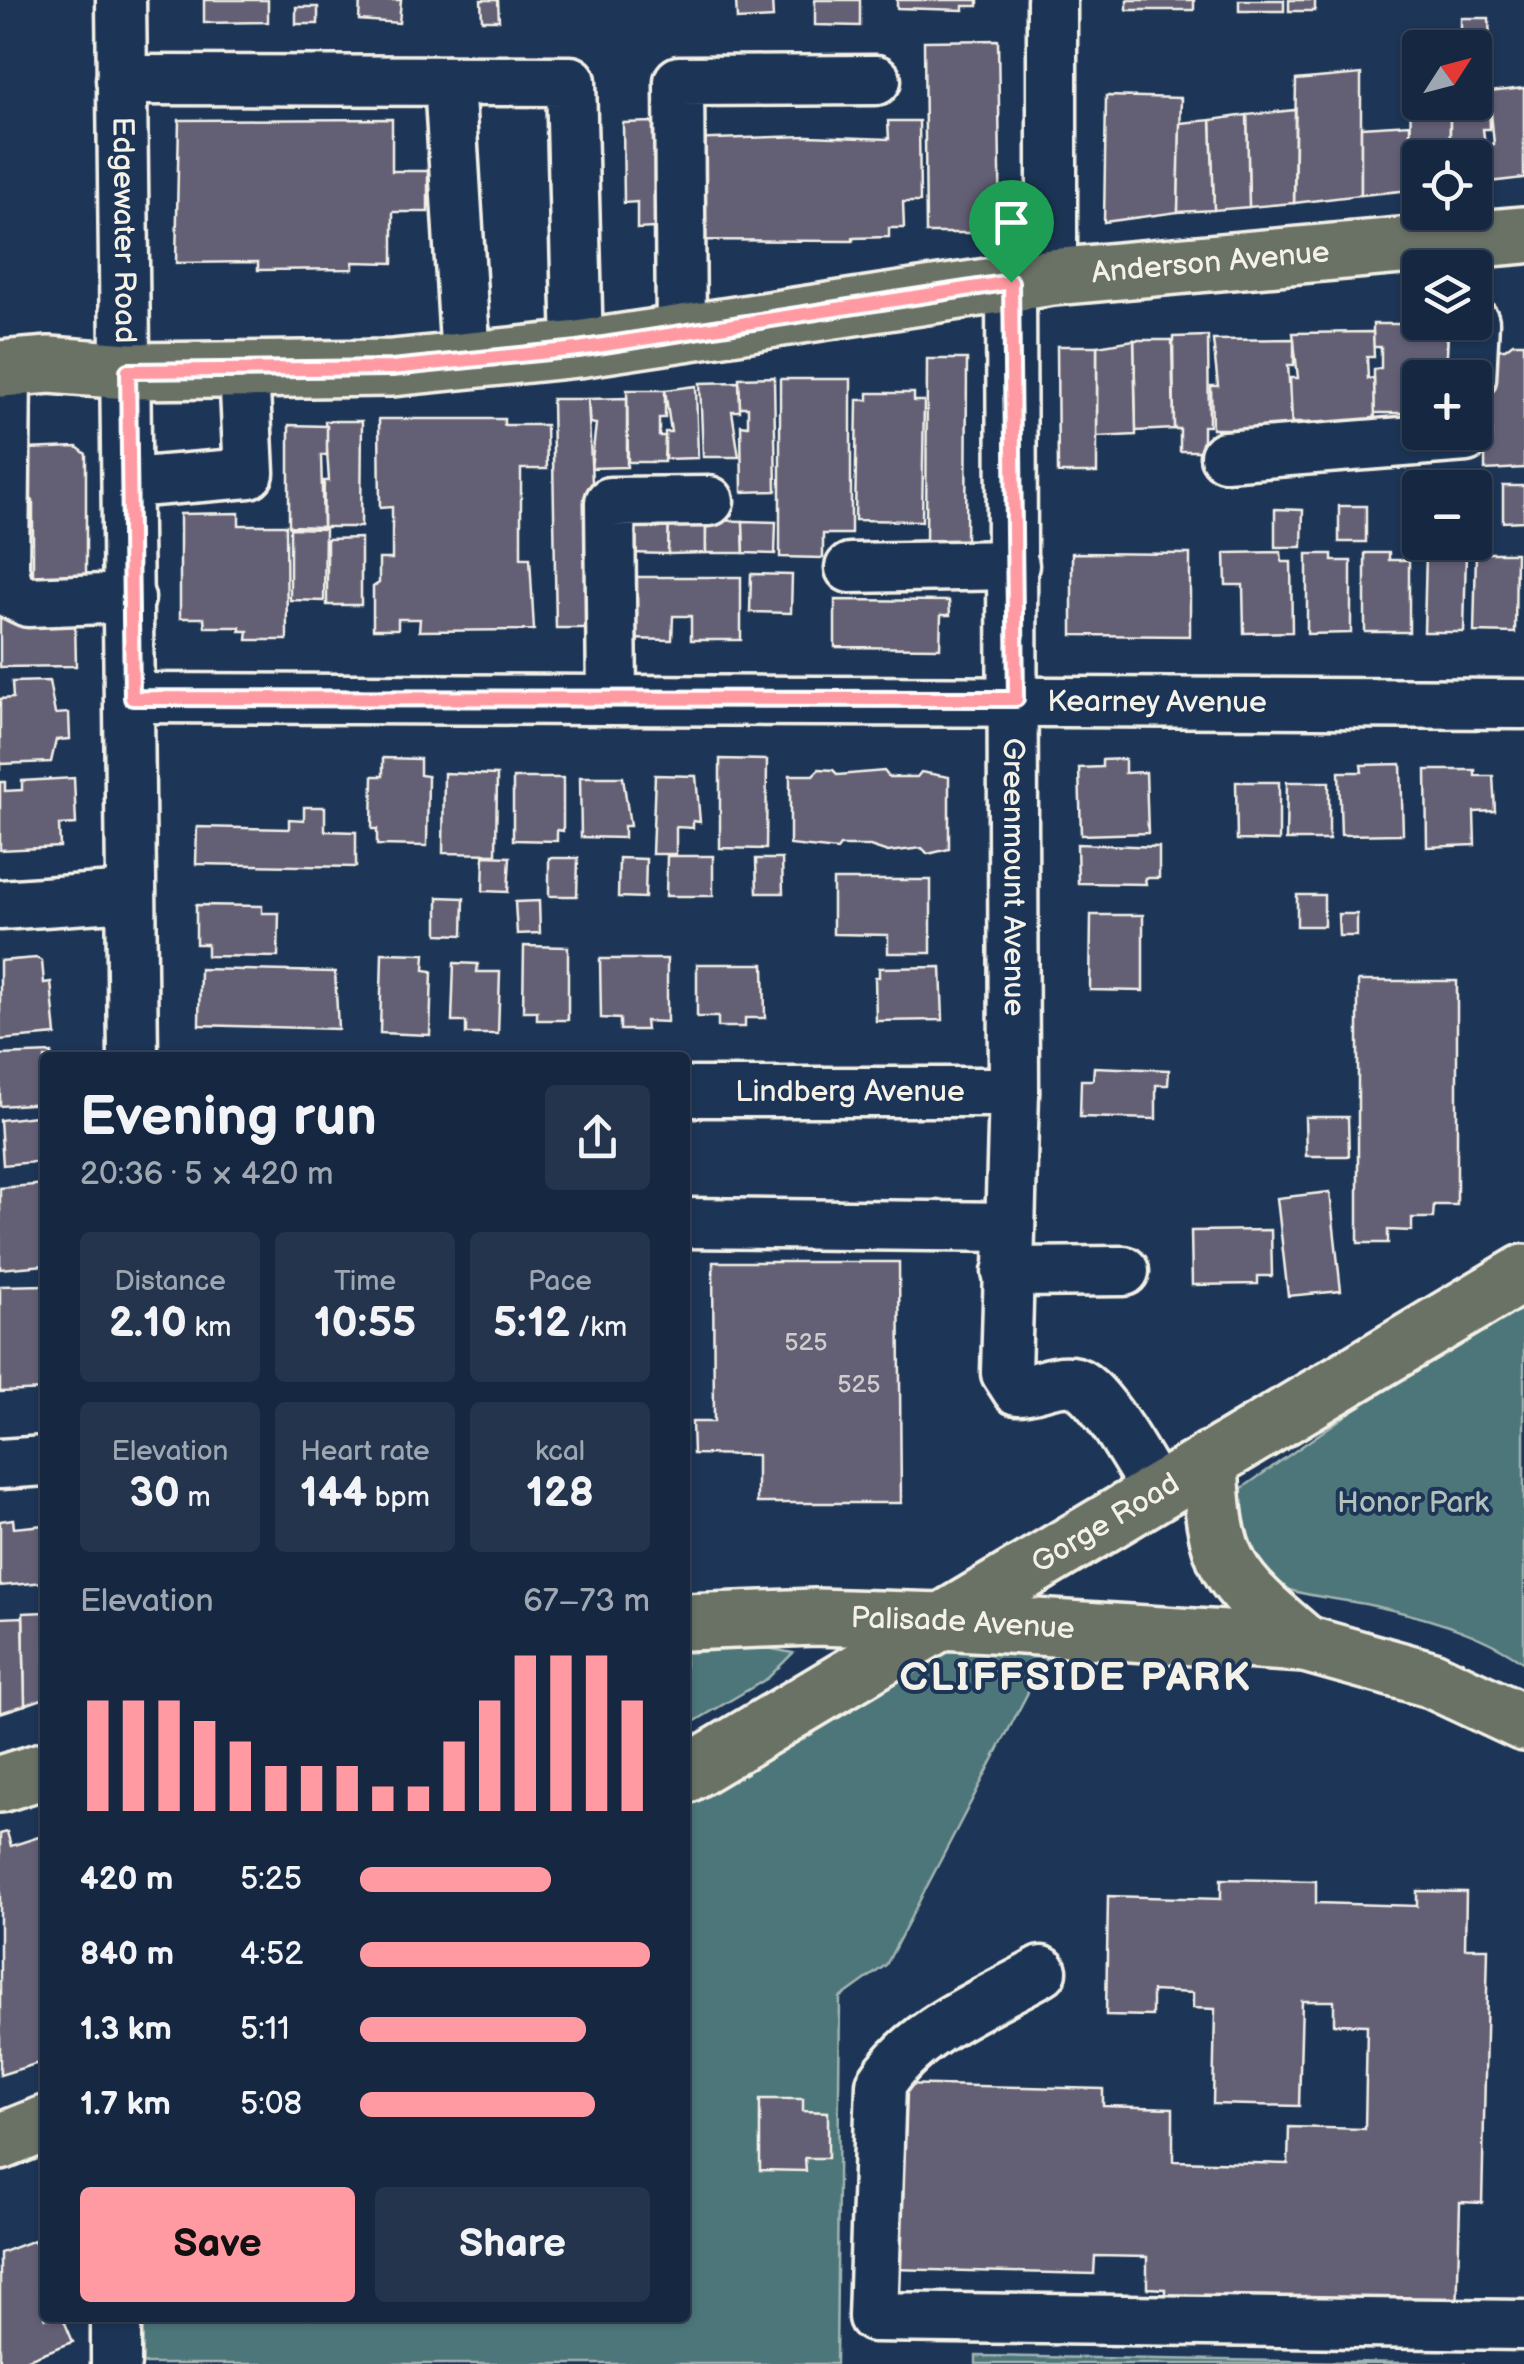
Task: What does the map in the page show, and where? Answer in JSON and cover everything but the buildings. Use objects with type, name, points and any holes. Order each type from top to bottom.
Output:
[{"type":"main road","name":"Anderson Avenue","points":[[1480,250],[1524,235]]},
{"type":"main road","name":"Anderson Avenue","points":[[3,369],[50,364],[128,371],[392,368],[578,349],[1032,279],[1402,258]]},
{"type":"main road","name":"Gorge Road","points":[[690,1772],[1524,1273]]},
{"type":"main road","points":[[1210,1460],[1219,1548],[1243,1591],[1305,1644]]},
{"type":"main road","name":"Palisade Avenue","points":[[690,1622],[942,1620],[1095,1634],[1305,1644],[1430,1679],[1524,1723]]},
{"type":"main road","points":[[0,1784],[40,1772]]},
{"type":"main road","points":[[0,2142],[40,2126]]},
{"type":"street","name":"Edgewater Road","points":[[121,0],[130,483],[133,1052]]},
{"type":"street","name":"Greenmount Avenue","points":[[1052,0],[1014,564],[1014,1092],[1004,1354],[1010,1384],[1017,1390],[1068,1380],[1090,1391],[1157,1492]]},
{"type":"street","points":[[121,80],[571,81],[578,349]]},
{"type":"street","points":[[681,333],[678,81],[876,80]]},
{"type":"street","points":[[450,81],[466,360]]},
{"type":"street","points":[[3,369],[4,568],[9,593],[28,602],[130,598]]},
{"type":"street","points":[[130,483],[249,473],[244,370]]},
{"type":"street","points":[[1225,456],[1402,441]]},
{"type":"street","points":[[612,699],[610,502],[709,501]]},
{"type":"street","points":[[850,568],[1014,564]]},
{"type":"street","name":"Kearney Avenue","points":[[132,698],[1524,704]]},
{"type":"street","points":[[0,905],[130,896]]},
{"type":"street","name":"Lindberg Avenue","points":[[690,1092],[1014,1092]]},
{"type":"street","points":[[690,1223],[1008,1249],[1124,1270]]},
{"type":"street","points":[[0,1464],[40,1460]]},
{"type":"street","points":[[1042,1971],[931,2034],[898,2059],[880,2084],[874,2317],[1524,2325]]},
{"type":"street","points":[[116,2322],[116,2364]]},
{"type":"green space","name":"Honor Park","points":[[1524,1306],[1524,1663],[1488,1642],[1448,1626],[1385,1608],[1304,1594],[1247,1570],[1238,1491],[1352,1411]]},
{"type":"green space","points":[[942,1621],[1060,1631],[886,1965],[840,1998],[836,2364],[116,2364],[116,2322],[690,2322],[690,1772]]},
{"type":"green space","points":[[762,1647],[793,1653],[768,1678],[690,1724],[690,1653]]},
{"type":"green space","points":[[976,2356],[1466,2364],[976,2364]]},
{"type":"district","name":"CLIFFSIDE PARK","points":[[1076,1678]]},
{"type":"route","points":[[1011,282],[1016,699],[132,698],[128,371],[392,368],[578,349],[1011,282]]}]
